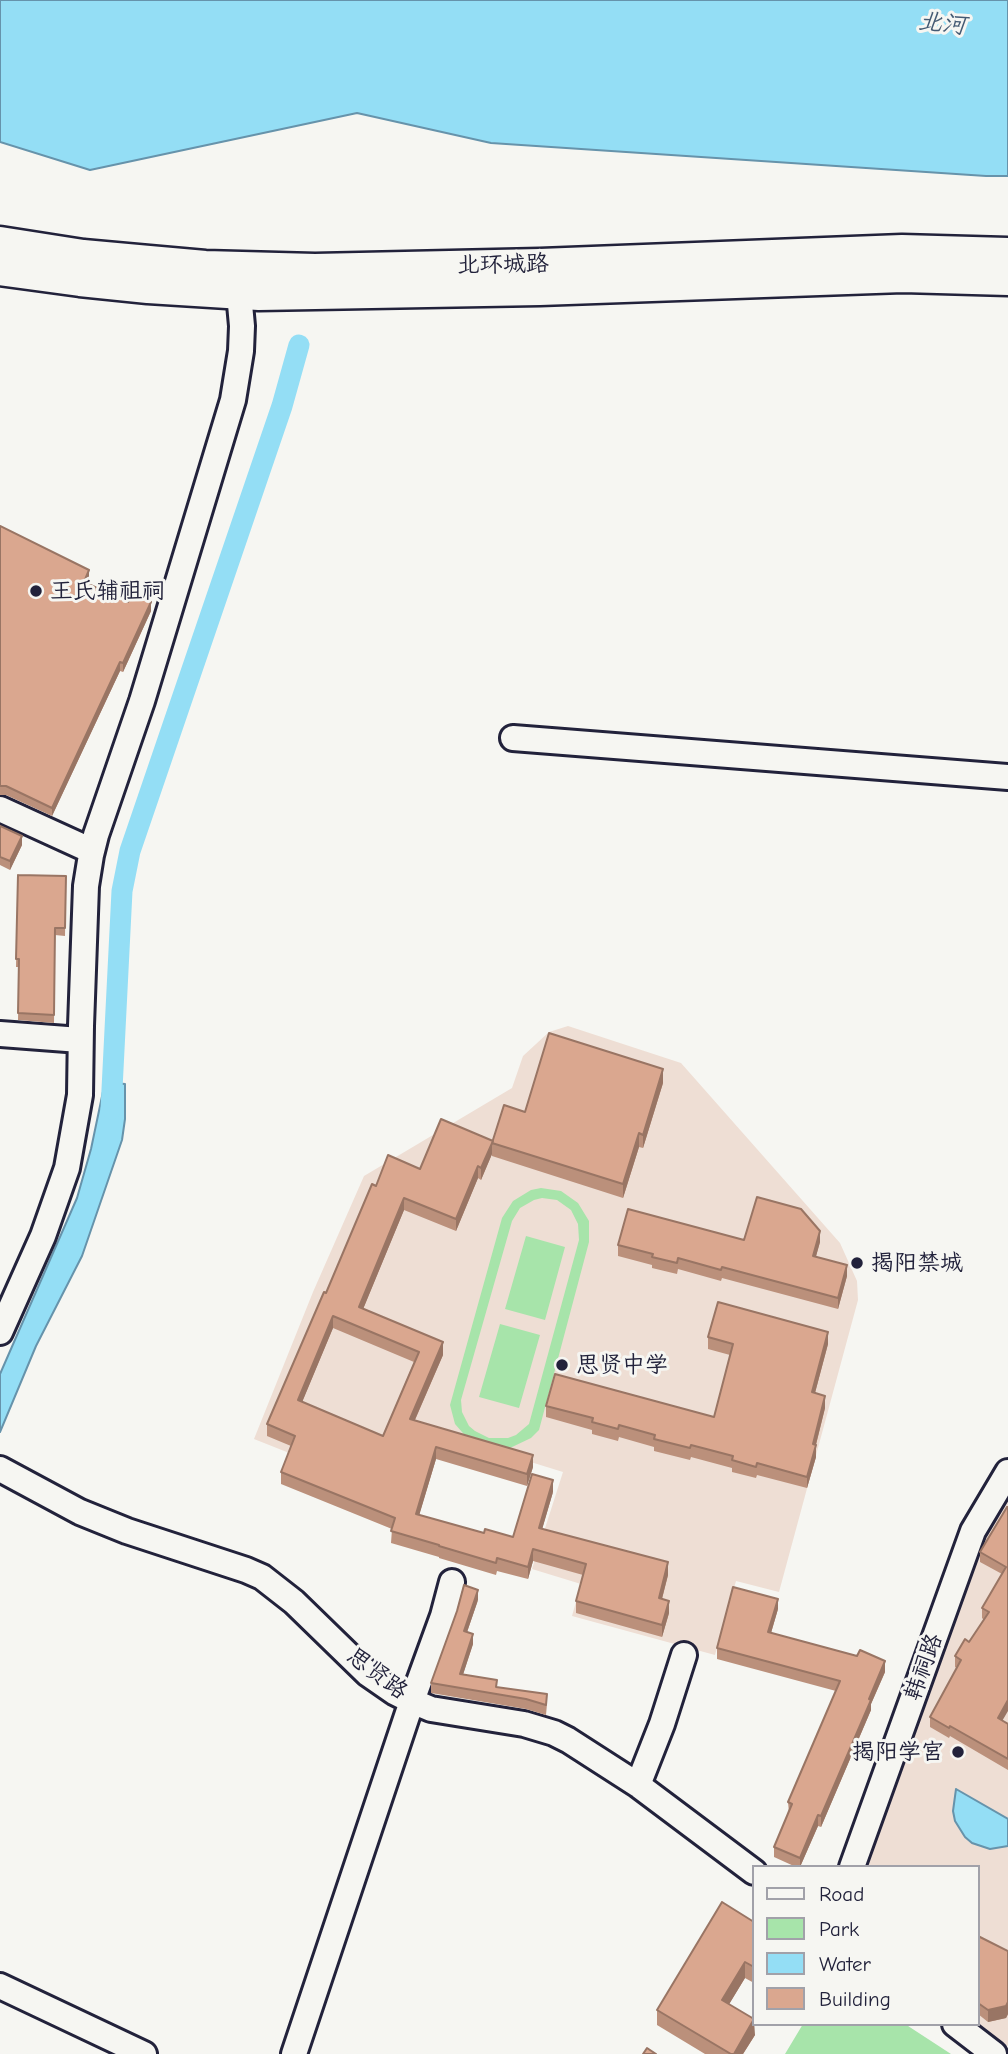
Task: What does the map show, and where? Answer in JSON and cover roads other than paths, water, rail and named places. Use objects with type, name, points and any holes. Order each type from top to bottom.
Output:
[{"type":"main road","name":"北环城路","points":[[0,243],[83,256],[149,262],[315,270],[540,265],[902,251],[1008,254]]},
{"type":"main road","name":"北环城路","points":[[0,269],[120,285],[239,293],[315,294],[527,290],[903,276],[1008,279]]},
{"type":"street","points":[[0,1332],[43,1236],[67,1168],[80,1095],[86,886],[92,851],[142,701],[233,400],[241,351],[239,293]]},
{"type":"street","points":[[513,738],[1008,777]]},
{"type":"street","points":[[0,809],[92,851]]},
{"type":"street","points":[[0,1034],[80,1040]]},
{"type":"street","name":"思贤路","points":[[0,1469],[80,1512],[262,1577],[286,1595],[368,1674],[412,1701],[431,1709],[524,1724],[554,1733],[575,1744],[638,1785],[752,1870]]},
{"type":"street","name":"韩祠路","points":[[853,1865],[974,1531],[1008,1472]]},
{"type":"street","points":[[293,2054],[453,1582]]},
{"type":"street","points":[[638,1785],[662,1724],[684,1655]]},
{"type":"street","points":[[0,1986],[144,2054]]},
{"type":"street","points":[[958,2026],[994,2054]]},
{"type":"water","name":"北河","points":[[0,0],[1008,0],[1008,176],[491,143],[357,113],[90,170],[0,142]]},
{"type":"water","points":[[105,1082],[125,1084],[122,1140],[82,1256],[36,1346],[0,1432],[0,1374],[77,1198],[91,1149]]},
{"type":"water","points":[[956,1789],[1008,1819],[1008,1846],[990,1849],[972,1843],[965,1837],[955,1821],[953,1811]]},
{"type":"waterway","points":[[111,1109],[122,891],[130,851],[282,406],[299,345]]},
{"type":"place","name":"王氏辅祖祠","points":[[36,591]]},
{"type":"place","name":"揭阳禁城","points":[[857,1263]]},
{"type":"place","name":"思贤中学","points":[[562,1365]]},
{"type":"place","name":"揭阳学宫","points":[[958,1752]]}]
